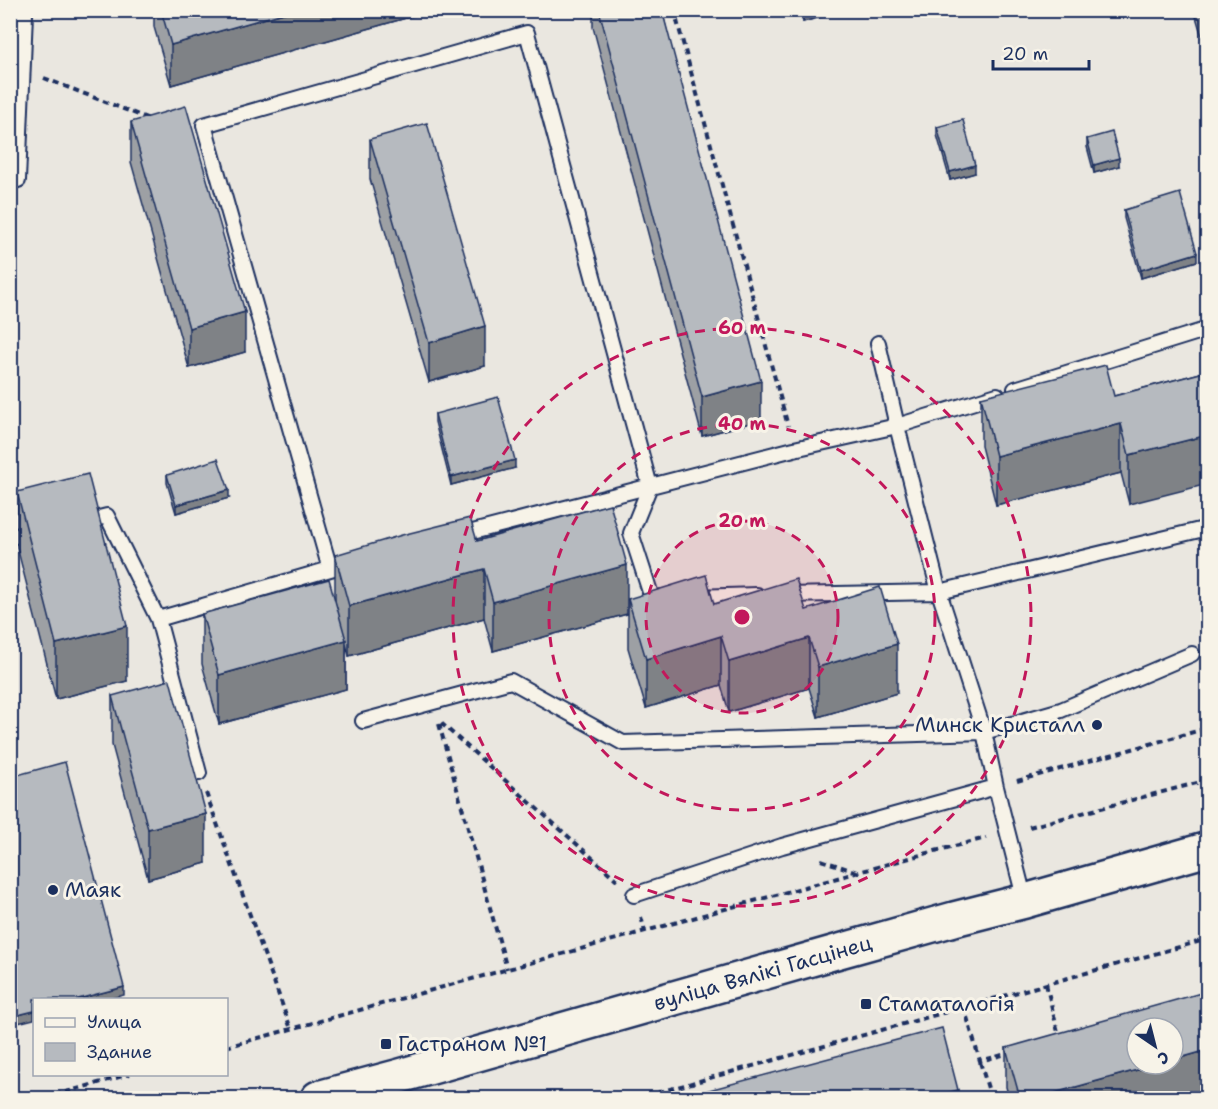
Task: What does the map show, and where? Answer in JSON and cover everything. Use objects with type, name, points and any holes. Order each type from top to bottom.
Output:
[{"type":"main road","name":"вуліца Вялікі Гасцінец","points":[[318,1098],[1208,849]]},
{"type":"lane","points":[[10,19],[26,12],[18,180],[10,182]]},
{"type":"lane","points":[[330,569],[204,125],[527,33],[650,486],[631,533],[652,598],[939,592],[1208,528]]},
{"type":"lane","points":[[444,539],[794,449],[897,426],[1208,329]]},
{"type":"lane","points":[[878,343],[939,592],[984,732],[1025,902]]},
{"type":"lane","points":[[75,523],[107,516],[159,619],[199,773]]},
{"type":"lane","points":[[10,537],[43,530]]},
{"type":"lane","points":[[159,619],[353,563]]},
{"type":"lane","points":[[363,721],[510,681],[623,743],[984,732],[1061,710],[1192,654]]},
{"type":"lane","points":[[634,895],[782,846],[996,787]]},
{"type":"path","points":[[674,10],[794,449]]},
{"type":"path","points":[[23,70],[155,122]]},
{"type":"path","points":[[507,969],[438,720],[634,895],[645,931]]},
{"type":"path","points":[[996,787],[1208,728]]},
{"type":"path","points":[[199,773],[291,1029]]},
{"type":"path","points":[[228,1046],[913,857],[1208,780]]},
{"type":"path","points":[[638,1098],[1208,939]]},
{"type":"path","points":[[1046,984],[1060,1039]]},
{"type":"path","points":[[964,1007],[991,1098]]},
{"type":"path","points":[[980,1061],[1014,1052]]},
{"type":"path","points":[[45,1098],[123,1076]]},
{"type":"building","points":[[161,10],[294,10],[171,45]]},
{"type":"building","points":[[599,10],[662,10],[761,381],[702,397]]},
{"type":"building","points":[[186,106],[245,312],[189,328],[131,122]]},
{"type":"building","points":[[963,120],[975,165],[950,172],[937,127]]},
{"type":"building","points":[[427,123],[485,326],[429,343],[370,139]]},
{"type":"building","points":[[1112,132],[1119,158],[1094,165],[1087,139]]},
{"type":"building","points":[[1180,193],[1197,253],[1141,270],[1124,210]]},
{"type":"building","points":[[1106,365],[1114,396],[1208,371],[1208,435],[1129,455],[1121,424],[996,456],[981,397]]},
{"type":"building","points":[[498,397],[515,460],[451,477],[435,414]]},
{"type":"building","points":[[218,459],[229,490],[176,505],[167,475]]},
{"type":"building","points":[[88,474],[127,626],[56,644],[17,492]]},
{"type":"building","points":[[610,504],[627,565],[493,602],[484,569],[349,606],[335,555],[470,518],[477,541]]},
{"type":"building","points":[[706,575],[714,604],[796,579],[806,610],[880,587],[897,644],[818,667],[809,638],[729,662],[721,636],[646,659],[628,599]]},
{"type":"building","points":[[329,579],[346,640],[219,675],[202,614]]},
{"type":"building","points":[[170,680],[206,814],[148,829],[112,696]]},
{"type":"building","name":"Маяк","points":[[65,762],[124,987],[82,998],[33,998],[33,1011],[10,1017],[10,777]]},
{"type":"building","points":[[1208,991],[1208,1050],[1185,1057],[1185,1016],[1125,1016],[1125,1073],[1036,1098],[1020,1098],[1006,1048]]},
{"type":"building","points":[[942,1028],[958,1090],[927,1098],[679,1098]]},
{"type":"place","name":"Минск Кристалл","points":[[1097,725]]},
{"type":"place","name":"Маяк","points":[[53,890]]},
{"type":"place","name":"Стаматалогія","points":[[866,1004]]},
{"type":"place","name":"Гастраном №1","points":[[386,1044]]}]
